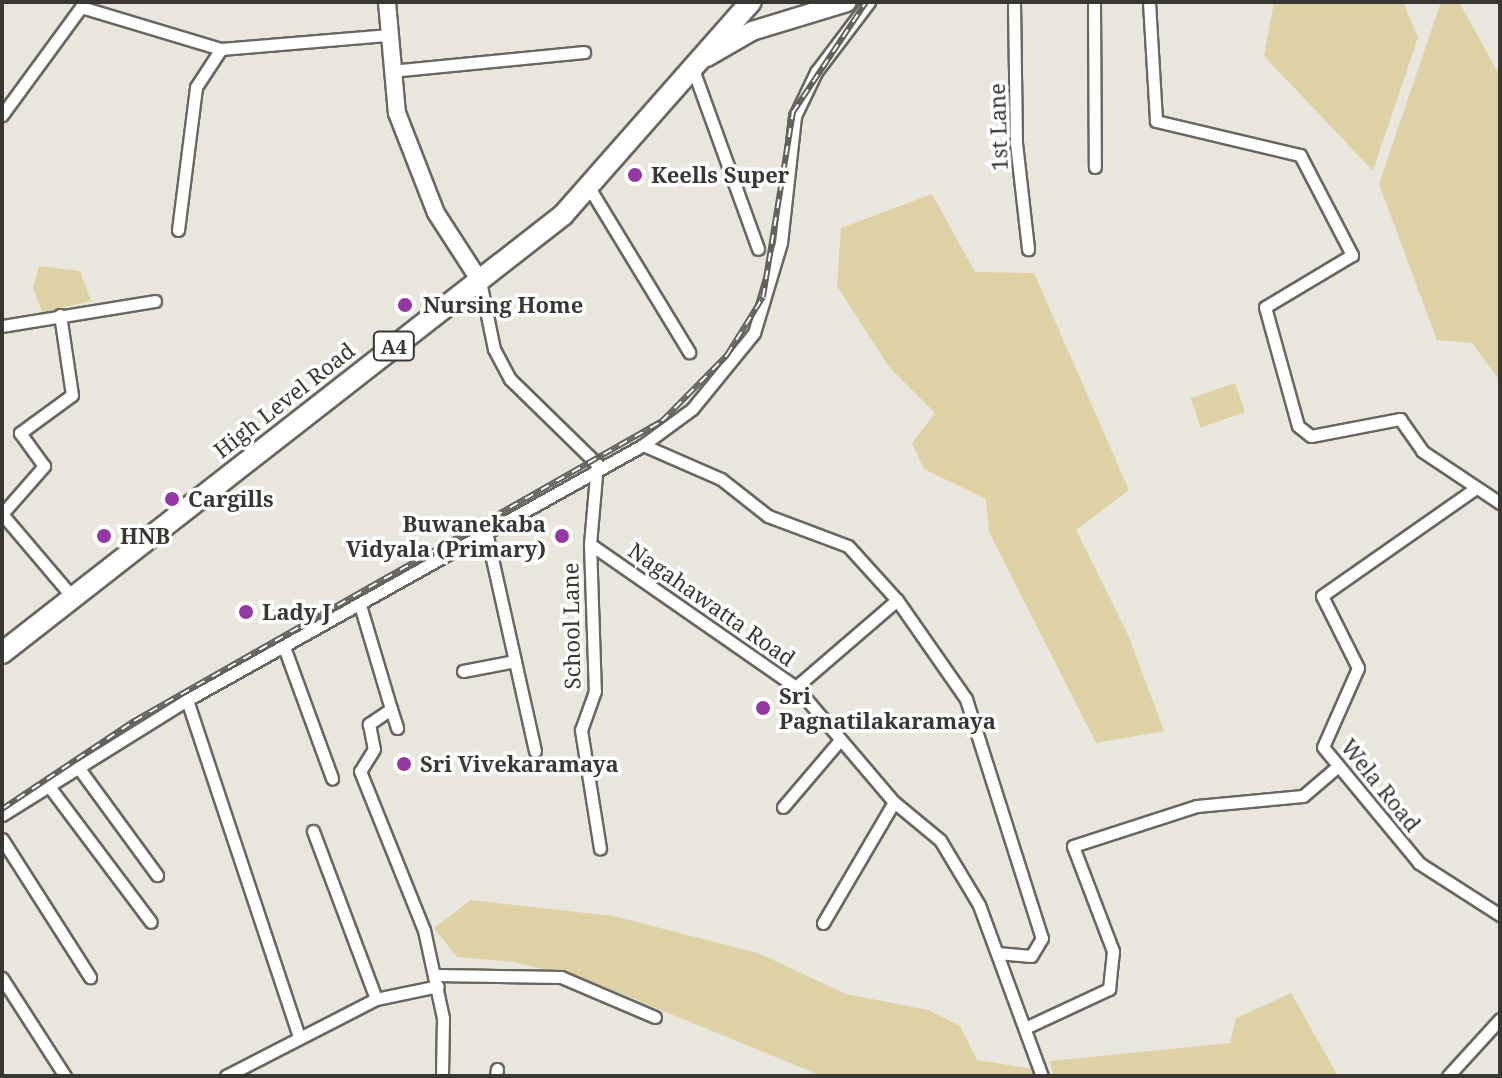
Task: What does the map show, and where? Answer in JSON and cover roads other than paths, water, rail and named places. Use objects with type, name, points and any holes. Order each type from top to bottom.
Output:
[{"type":"highway","name":"High Level Road","points":[[2,653],[480,281],[590,189],[700,64],[745,5]]},
{"type":"main road","points":[[700,64],[752,31],[847,2]]},
{"type":"street","points":[[387,2],[391,71],[421,182],[480,281],[499,361],[597,469],[590,544]]},
{"type":"street","points":[[2,815],[187,700],[487,536],[597,469],[643,445],[703,398],[754,333],[781,243],[795,116],[816,72],[869,2]]},
{"type":"street","name":"1st Lane","points":[[1014,2],[1016,143],[1028,249]]},
{"type":"street","points":[[1094,2],[1095,167]]},
{"type":"street","points":[[1149,2],[1156,121],[1300,155],[1352,255],[1265,307],[1298,426],[1311,436],[1400,419],[1422,451],[1500,503]]},
{"type":"street","points":[[2,115],[83,4],[221,49],[389,35]]},
{"type":"street","points":[[178,230],[196,87],[221,49]]},
{"type":"street","points":[[391,71],[584,52]]},
{"type":"street","points":[[700,64],[758,249]]},
{"type":"street","points":[[590,189],[689,352]]},
{"type":"street","points":[[2,326],[155,301]]},
{"type":"street","points":[[60,315],[72,395],[20,433],[44,466],[2,514],[74,600]]},
{"type":"street","points":[[643,445],[721,479],[768,516],[848,546],[897,600],[966,699],[1042,938],[1031,956],[997,953]]},
{"type":"street","name":"Wela Road","points":[[1476,488],[1322,596],[1358,668],[1323,747],[1419,863],[1500,915]]},
{"type":"street","points":[[487,536],[535,751]]},
{"type":"street","name":"Nagahawatta Road","points":[[590,544],[796,687],[894,802],[950,854],[997,953],[1042,1076]]},
{"type":"street","name":"School Lane","points":[[590,544],[595,691],[581,730],[600,848]]},
{"type":"street","points":[[796,687],[897,600]]},
{"type":"street","points":[[360,605],[397,728]]},
{"type":"street","points":[[284,647],[332,778]]},
{"type":"street","points":[[463,671],[515,661]]},
{"type":"street","points":[[187,700],[299,1036]]},
{"type":"street","points":[[391,709],[369,724],[374,749],[360,771],[437,980],[442,1076]]},
{"type":"street","points":[[783,807],[840,740]]},
{"type":"street","points":[[78,767],[157,875]]},
{"type":"street","points":[[1025,1028],[1109,989],[1113,951],[1073,846],[1197,806],[1303,796],[1337,767]]},
{"type":"street","points":[[48,785],[151,922]]},
{"type":"street","points":[[823,923],[894,802]]},
{"type":"street","points":[[313,831],[376,999]]},
{"type":"street","points":[[2,839],[90,977]]},
{"type":"street","points":[[226,1076],[376,999],[437,980],[561,977],[655,1017]]},
{"type":"street","points":[[2,978],[65,1076]]},
{"type":"street","points":[[1448,1076],[1500,1019]]},
{"type":"railway","points":[[2,809],[134,721],[662,421],[727,355],[763,297],[793,112],[866,2]]},
{"type":"place","name":"Keells Super","points":[[635,175]]},
{"type":"place","name":"Nursing Home","points":[[405,305]]},
{"type":"place","name":"Cargills","points":[[172,499]]},
{"type":"place","name":"HNB","points":[[104,536]]},
{"type":"place","name":"Buwanekaba Vidyala (Primary)","points":[[562,536]]},
{"type":"place","name":"Lady J","points":[[246,612]]},
{"type":"place","name":"Sri Pagnatilakaramaya","points":[[763,708]]},
{"type":"place","name":"Sri Vivekaramaya","points":[[404,764]]}]
